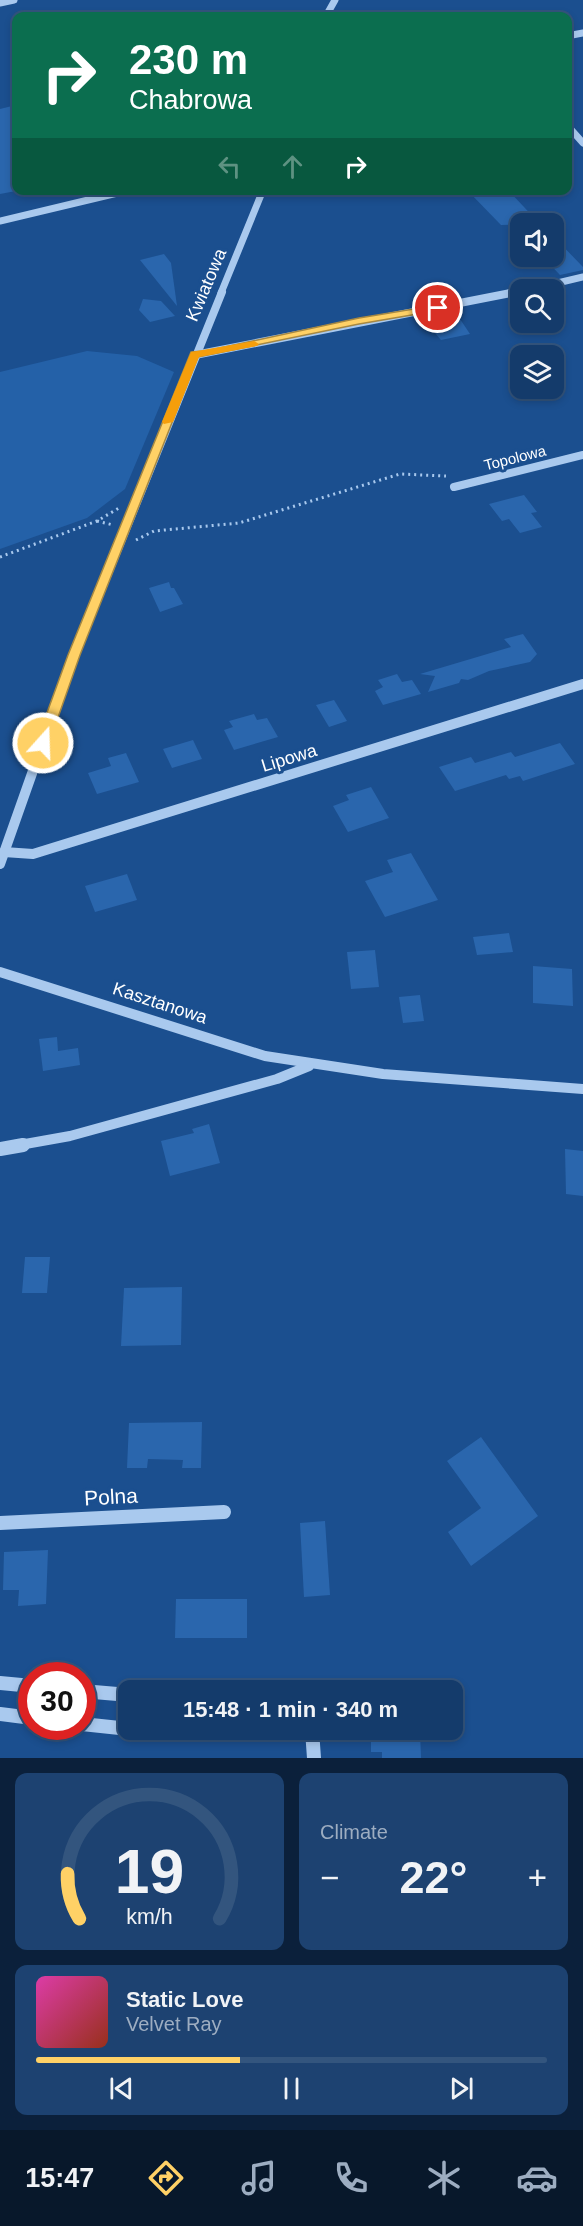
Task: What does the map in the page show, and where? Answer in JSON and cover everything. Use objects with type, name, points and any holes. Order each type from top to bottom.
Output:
[{"type":"street","points":[[0,3],[14,0]]},
{"type":"street","points":[[572,130],[583,143]]},
{"type":"street","points":[[0,221],[109,195]]},
{"type":"street","name":"Kwiatowa","points":[[0,864],[74,655],[260,195]]},
{"type":"street","points":[[564,281],[583,277]]},
{"type":"street","points":[[195,354],[206,354],[359,321],[510,293]]},
{"type":"street","name":"Topolowa","points":[[454,488],[583,455]]},
{"type":"street","name":"Lipowa","points":[[4,852],[33,854],[583,684]]},
{"type":"street","name":"Kasztanowa","points":[[0,972],[265,1056],[309,1065],[353,1071],[583,1089]]},
{"type":"street","points":[[0,1149],[70,1136],[278,1079],[309,1065]]},
{"type":"street","name":"Polna","points":[[0,1523],[224,1512]]},
{"type":"street","points":[[0,1683],[18,1685]]},
{"type":"street","points":[[96,1692],[118,1694]]},
{"type":"street","points":[[0,1714],[18,1716]]},
{"type":"street","points":[[96,1725],[118,1728]]},
{"type":"street","points":[[313,1740],[314,1758]]},
{"type":"path","points":[[117,550],[154,531],[239,523],[400,474],[434,475],[479,481]]},
{"type":"path","points":[[0,557],[97,521],[138,497]]},
{"type":"shaded area","points":[[87,351],[137,356],[174,372],[125,489],[87,518],[0,549],[0,372]]},
{"type":"building","points":[[12,106],[12,192],[0,194],[0,109]]},
{"type":"building","points":[[472,195],[513,195],[530,213],[510,213],[510,225],[501,225]]},
{"type":"building","points":[[564,247],[583,267],[583,270],[560,275],[552,267],[564,267]]},
{"type":"building","points":[[164,254],[171,263],[177,306],[140,260]]},
{"type":"building","points":[[143,299],[161,301],[175,316],[150,322],[139,310]]},
{"type":"building","points":[[460,319],[470,334],[441,340],[429,326]]},
{"type":"building","points":[[524,495],[537,512],[531,513],[542,527],[520,533],[509,519],[502,521],[489,504]]},
{"type":"building","points":[[169,582],[183,604],[160,612],[149,588]]},
{"type":"building","points":[[523,634],[537,654],[530,662],[489,671],[468,680],[461,679],[459,683],[428,692],[435,676],[420,674],[511,647],[504,639]]},
{"type":"building","points":[[397,674],[402,682],[412,680],[421,694],[383,705],[375,691],[383,687],[378,680]]},
{"type":"building","points":[[334,700],[347,721],[329,727],[316,705]]},
{"type":"building","points":[[254,714],[257,720],[267,718],[278,737],[234,750],[224,730],[233,727],[229,721]]},
{"type":"building","points":[[193,740],[202,759],[172,768],[163,749]]},
{"type":"building","points":[[560,743],[575,764],[523,781],[520,776],[509,779],[506,775],[455,791],[439,767],[471,757],[475,763],[511,752],[515,757]]},
{"type":"building","points":[[126,753],[139,782],[97,794],[88,773],[111,766],[108,758]]},
{"type":"building","points":[[371,787],[389,818],[348,832],[333,806],[349,800],[346,795]]},
{"type":"building","points":[[411,853],[438,900],[385,917],[365,881],[393,872],[387,860]]},
{"type":"building","points":[[127,874],[137,900],[95,912],[85,886]]},
{"type":"building","points":[[509,933],[513,952],[477,955],[473,937]]},
{"type":"building","points":[[375,950],[379,987],[351,989],[347,952]]},
{"type":"building","points":[[533,966],[572,969],[573,1006],[533,1003]]},
{"type":"building","points":[[420,995],[424,1021],[403,1023],[399,997]]},
{"type":"building","points":[[57,1037],[58,1051],[78,1048],[80,1065],[43,1071],[39,1039]]},
{"type":"building","points":[[209,1124],[220,1163],[170,1176],[161,1141],[194,1133],[192,1129]]},
{"type":"building","points":[[565,1149],[583,1151],[583,1196],[566,1194]]},
{"type":"building","points":[[25,1257],[50,1257],[47,1293],[22,1293]]},
{"type":"building","points":[[182,1287],[181,1345],[121,1346],[124,1288]]},
{"type":"building","points":[[202,1422],[201,1468],[182,1468],[183,1460],[148,1459],[147,1468],[127,1468],[129,1423]]},
{"type":"building","points":[[481,1437],[538,1516],[471,1566],[448,1532],[481,1508],[447,1461]]},
{"type":"building","points":[[325,1521],[330,1595],[304,1597],[300,1523]]},
{"type":"building","points":[[48,1550],[46,1604],[18,1606],[19,1590],[3,1590],[4,1552]]},
{"type":"building","points":[[176,1599],[247,1599],[247,1638],[175,1638]]},
{"type":"building","points":[[371,1740],[420,1740],[421,1758],[382,1758],[382,1752],[371,1752]]},
{"type":"slow traffic","points":[[168,422],[195,354],[206,354],[254,344]]},
{"type":"route","points":[[43,743],[74,655],[195,354],[206,354],[359,321],[438,308]]}]
